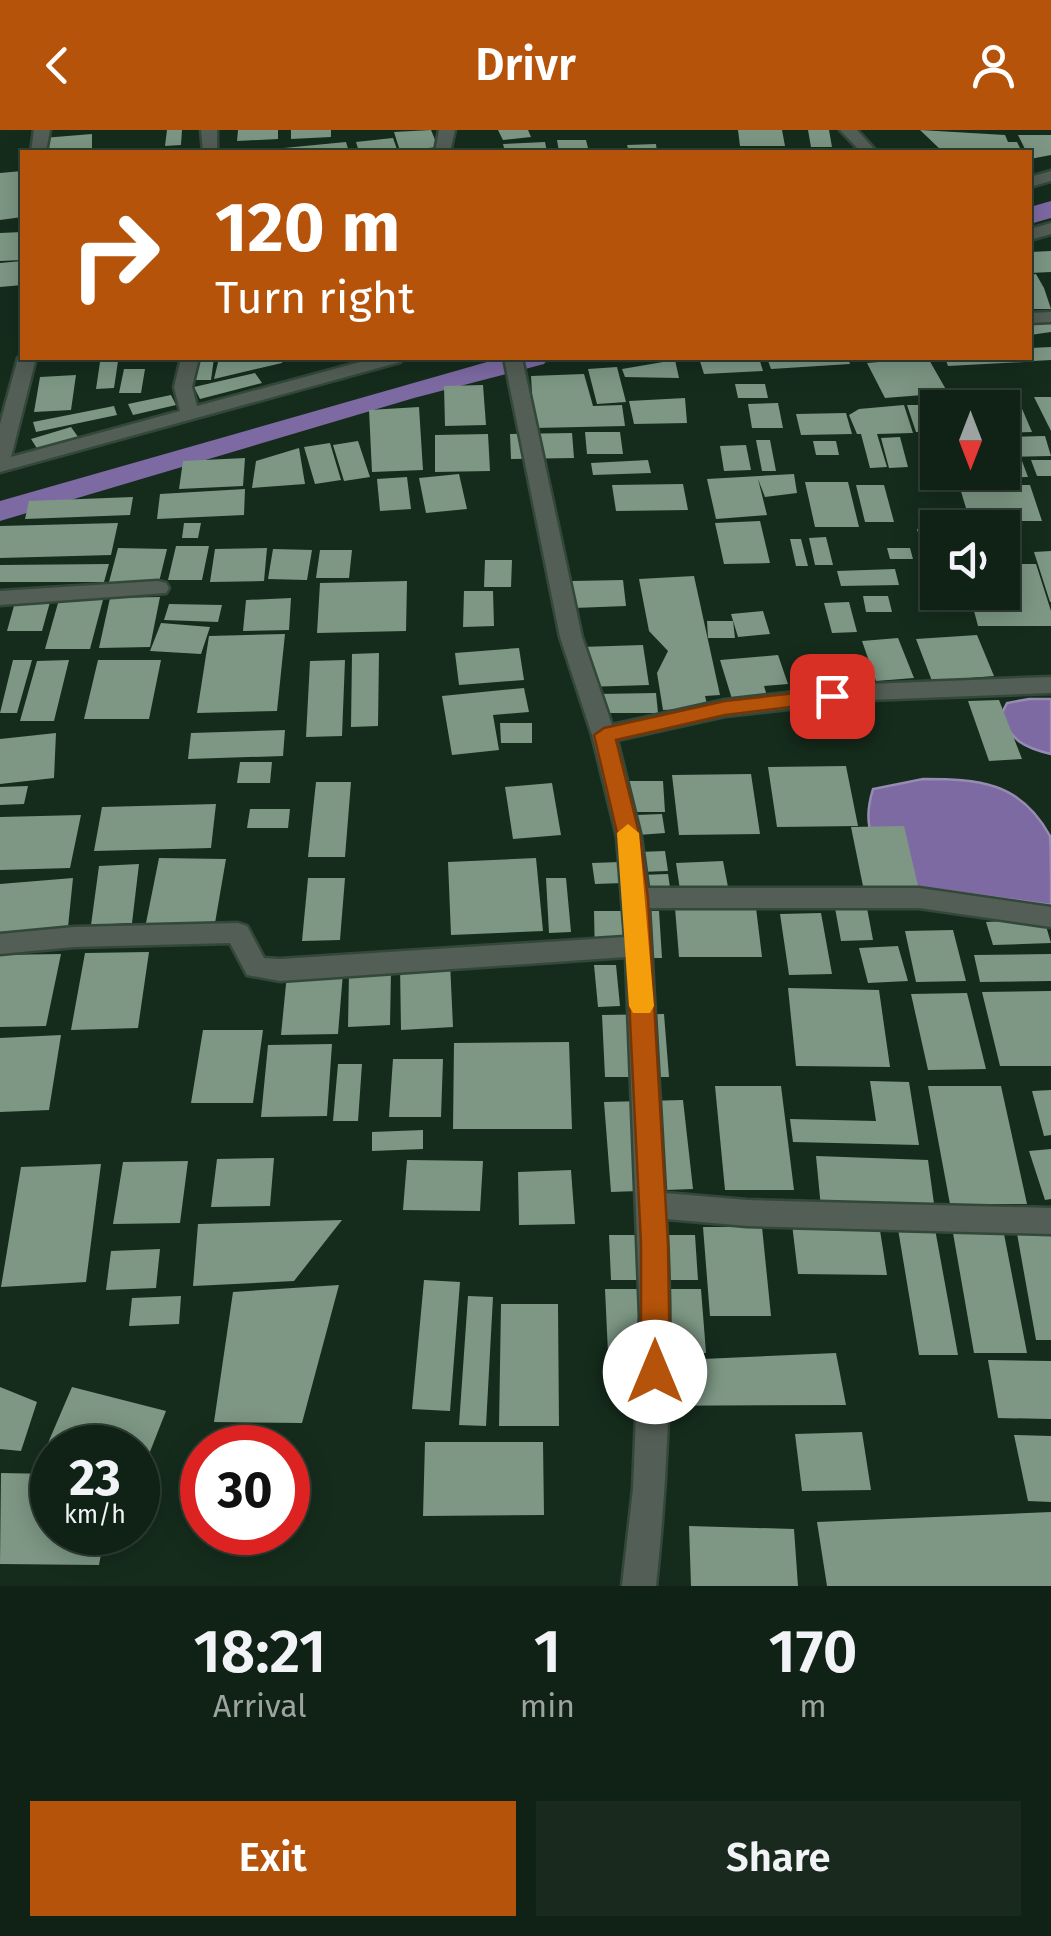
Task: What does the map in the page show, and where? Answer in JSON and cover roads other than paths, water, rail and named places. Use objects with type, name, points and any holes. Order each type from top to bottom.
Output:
[{"type":"street","points":[[848,130],[866,150]]},
{"type":"street","points":[[26,360],[0,463],[387,360]]},
{"type":"street","points":[[190,360],[183,387],[190,414]]},
{"type":"street","points":[[513,360],[570,637],[604,735],[629,837],[636,898],[652,1205],[655,1399],[638,1586]]},
{"type":"street","points":[[0,598],[158,588]]},
{"type":"street","points":[[604,735],[725,708],[868,692],[1051,685]]},
{"type":"street","points":[[636,898],[919,898],[1051,917]]},
{"type":"street","points":[[0,944],[74,937],[238,933],[256,968],[280,970],[638,946]]},
{"type":"street","points":[[652,1205],[748,1213],[1051,1221]]},
{"type":"waterway","points":[[1032,215],[1051,209]]},
{"type":"waterway","points":[[0,511],[403,392],[526,360]]}]
